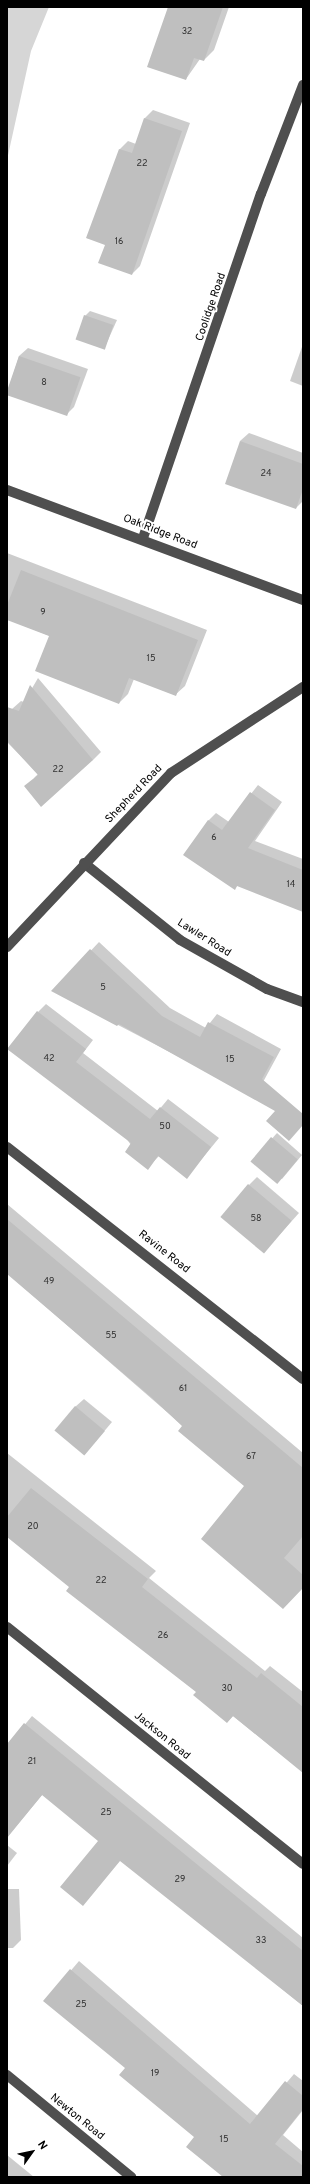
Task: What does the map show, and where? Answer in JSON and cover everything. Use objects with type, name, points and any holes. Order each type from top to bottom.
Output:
[{"type":"street","name":"Coolidge Road","points":[[143,538],[261,194],[303,85]]},
{"type":"street","name":"Oak Ridge Road","points":[[7,490],[143,538],[303,600]]},
{"type":"street","name":"Shepherd Road","points":[[7,947],[84,863],[171,773],[303,687]]},
{"type":"street","name":"Lawler Road","points":[[84,863],[180,940],[267,989],[303,1002]]},
{"type":"street","name":"Ravine Road","points":[[7,1147],[303,1379]]},
{"type":"street","name":"Jackson Road","points":[[7,1627],[303,1864]]},
{"type":"street","name":"Newton Road","points":[[7,2075],[131,2177]]},
{"type":"shaded area","points":[[7,7],[49,7],[31,51],[7,160]]},
{"type":"building","points":[[168,7],[223,7],[204,61],[194,58],[186,80],[147,67]]},
{"type":"building","points":[[144,118],[182,131],[132,275],[98,263],[105,245],[86,238],[119,149],[132,153]]},
{"type":"building","points":[[84,315],[113,325],[105,350],[76,340]]},
{"type":"building","points":[[19,356],[80,377],[67,416],[7,395],[7,391]]},
{"type":"building","points":[[240,441],[303,464],[303,489],[296,509],[225,484]]},
{"type":"building","points":[[21,570],[198,640],[176,696],[129,678],[119,704],[35,671],[49,636],[7,620],[7,605]]},
{"type":"building","points":[[30,685],[93,760],[41,807],[24,786],[38,775],[7,741],[7,707],[19,711]]},
{"type":"building","points":[[250,792],[275,810],[248,848],[303,870],[303,912],[237,886],[235,890],[183,855],[208,820],[222,830]]},
{"type":"building","points":[[90,949],[162,1016],[200,1037],[208,1022],[274,1057],[262,1079],[303,1114],[303,1125],[289,1141],[266,1121],[275,1111],[119,1024],[117,1026],[51,991]]},
{"type":"building","points":[[37,1011],[86,1049],[76,1062],[150,1119],[160,1107],[211,1147],[187,1179],[158,1156],[148,1170],[125,1152],[131,1143],[7,1049]]},
{"type":"building","points":[[271,1137],[298,1159],[277,1184],[250,1162]]},
{"type":"building","points":[[248,1184],[292,1221],[264,1254],[220,1217]]},
{"type":"building","points":[[7,1219],[303,1468],[303,1536],[284,1558],[303,1575],[303,1588],[283,1609],[201,1539],[244,1486],[178,1431],[182,1426],[151,1397],[7,1274]]},
{"type":"building","points":[[75,1406],[105,1431],[84,1456],[54,1431]]},
{"type":"building","points":[[31,1488],[148,1579],[142,1587],[257,1678],[261,1673],[303,1707],[303,1773],[233,1716],[227,1723],[193,1695],[196,1692],[66,1591],[69,1587],[7,1537],[7,1517]]},
{"type":"building","points":[[24,1723],[303,1951],[303,2006],[120,1861],[83,1906],[60,1887],[98,1841],[42,1795],[7,1838],[7,1744]]},
{"type":"building","points":[[70,1969],[250,2124],[285,2081],[303,2096],[303,2109],[275,2144],[303,2166],[303,2177],[223,2177],[186,2147],[194,2137],[119,2075],[125,2068],[43,2001]]}]
